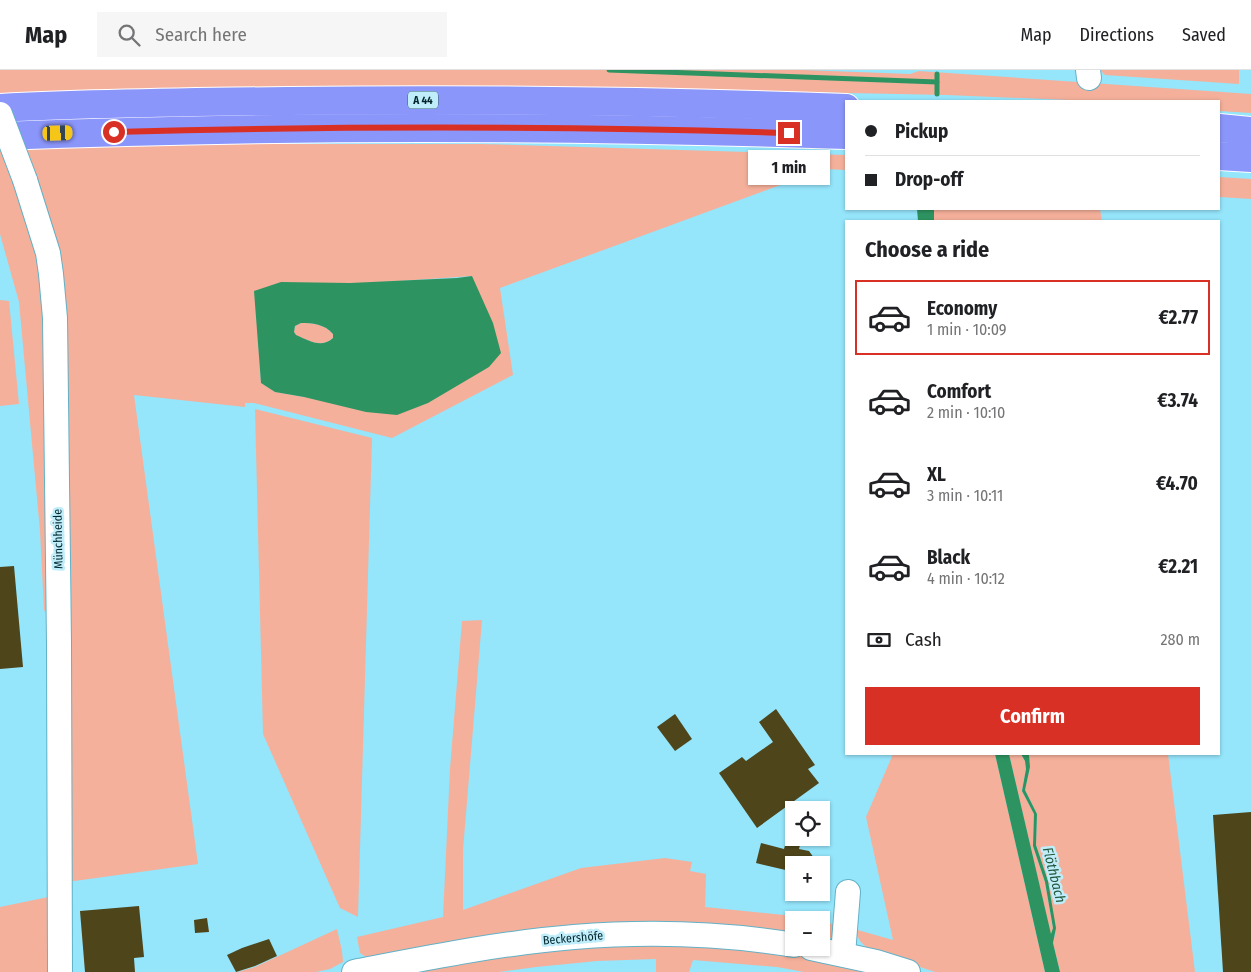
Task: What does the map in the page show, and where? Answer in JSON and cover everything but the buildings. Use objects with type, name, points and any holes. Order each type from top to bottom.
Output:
[{"type":"highway","name":"A 44","points":[[0,108],[239,101],[427,100],[599,101],[845,108]]},
{"type":"highway","name":"A 44","points":[[0,136],[240,129],[399,127],[553,128],[845,135]]},
{"type":"highway","points":[[1220,128],[1251,131]]},
{"type":"highway","points":[[1220,156],[1251,158]]},
{"type":"street","name":"Münchheide","points":[[0,114],[25,180],[48,253],[55,318],[59,642],[60,972]]},
{"type":"street","points":[[843,954],[848,892]]},
{"type":"street","name":"Beckershöfe","points":[[354,972],[495,947],[589,936],[692,934],[785,943]]},
{"type":"street","points":[[830,952],[908,972]]},
{"type":"shaded area","points":[[0,70],[803,70],[910,74],[919,71],[1251,94],[1251,113],[1220,111],[1220,100],[1068,100],[946,95],[498,86],[264,87],[23,96],[0,93]]},
{"type":"shaded area","points":[[1100,70],[1239,70],[1239,84],[1105,75]]},
{"type":"shaded area","points":[[96,144],[481,144],[845,155],[845,170],[824,169],[500,288],[513,375],[392,438],[254,403],[245,403],[245,407],[134,395],[198,864],[67,882],[42,267],[52,621],[44,610],[40,531],[19,302],[0,234],[0,150]],"holes":[[[472,276],[304,397],[276,392],[261,383],[255,291]]]},
{"type":"shaded area","points":[[1220,177],[1251,179],[1251,199],[1220,197]]},
{"type":"shaded area","points":[[917,210],[934,210],[934,220],[918,220]]},
{"type":"shaded area","points":[[934,210],[1100,210],[1102,220],[934,220]]},
{"type":"shaded area","points":[[472,276],[493,323],[501,353],[489,367],[428,403],[397,415],[366,412],[275,392],[261,383],[254,291],[281,282],[350,283]],"holes":[[[301,323],[326,328],[333,334],[333,338],[324,343],[319,343],[296,335],[294,332],[295,326]]]},
{"type":"shaded area","points":[[0,300],[9,301],[19,404],[0,406]]},
{"type":"shaded area","points":[[301,323],[323,326],[333,334],[333,338],[324,343],[319,343],[295,335],[295,326]]},
{"type":"shaded area","points":[[255,409],[372,438],[358,917],[340,908],[263,734]]},
{"type":"shaded area","points":[[482,620],[463,850],[463,910],[581,868],[665,858],[692,862],[690,871],[706,874],[705,907],[785,915],[785,936],[369,959],[360,953],[357,937],[443,917],[450,769],[462,621]]},
{"type":"shaded area","points":[[893,755],[995,755],[1045,972],[935,972],[869,950],[860,941],[854,929],[893,940],[866,817]]},
{"type":"shaded area","points":[[995,755],[1009,755],[1051,934],[1053,928],[1045,882],[1033,846],[1034,814],[1022,791],[1026,769],[1022,755],[1029,755],[1030,767],[1025,790],[1037,814],[1036,845],[1048,881],[1056,928],[1053,943],[1060,972],[1045,972]]},
{"type":"shaded area","points":[[1009,755],[1022,755],[1025,761],[1026,769],[1022,791],[1034,814],[1033,846],[1045,882],[1053,928],[1051,936]]},
{"type":"shaded area","points":[[1029,755],[1168,755],[1195,972],[1060,972],[1053,943],[1055,935],[1048,881],[1036,845],[1037,814],[1025,790],[1030,767]]},
{"type":"shaded area","points":[[53,896],[53,972],[0,972],[0,907]]},
{"type":"shaded area","points":[[830,923],[841,925],[834,936],[830,938]]},
{"type":"shaded area","points":[[337,929],[343,962],[330,969],[316,972],[238,972],[255,967]]},
{"type":"shaded area","points":[[603,944],[748,945],[785,951],[785,956],[824,957],[874,972],[804,972],[777,967],[693,960],[689,972],[656,972],[656,959],[597,961],[499,972],[412,972],[540,949]]},
{"type":"waterway","points":[[609,70],[937,82]]},
{"type":"waterway","name":"Flöthbach","points":[[937,74],[937,94]]},
{"type":"route","points":[[114,132],[408,127],[544,127],[789,133]]}]
